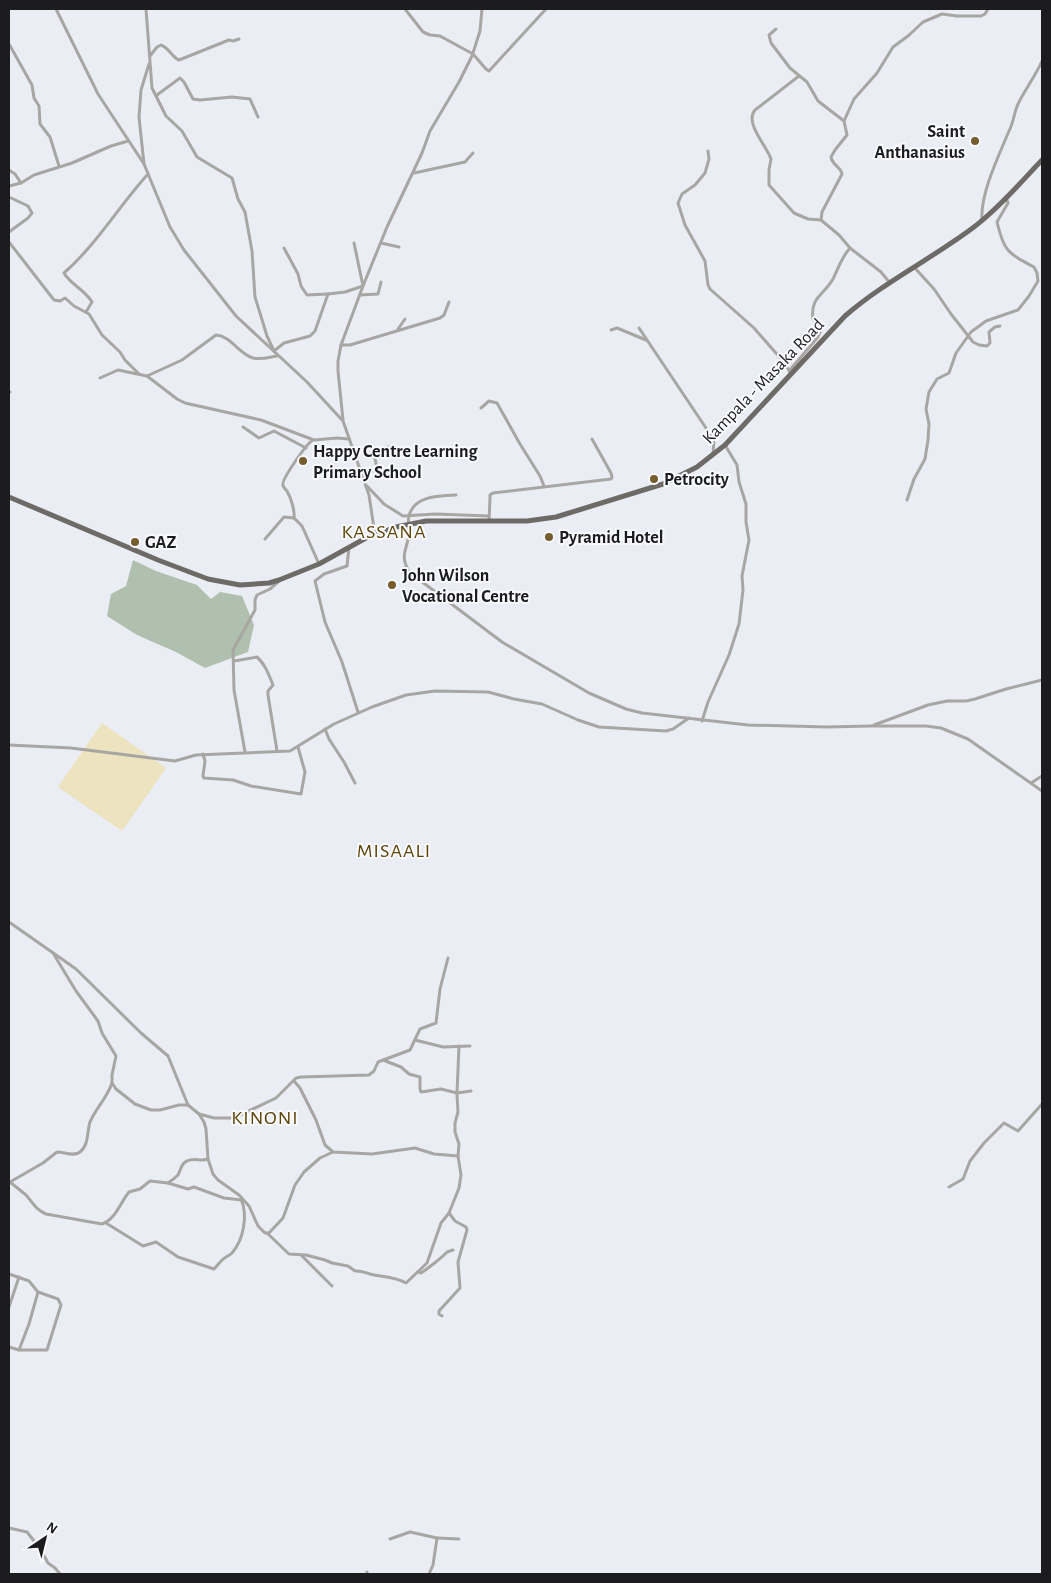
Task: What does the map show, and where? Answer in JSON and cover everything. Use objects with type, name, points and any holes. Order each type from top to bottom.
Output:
[{"type":"main road","name":"Kampala - Masaka Road","points":[[9,497],[158,560],[208,579],[240,585],[279,580],[319,564],[375,534],[409,524],[426,521],[490,518],[534,520],[556,517],[663,484],[696,467],[725,445],[790,372],[845,316],[863,301],[982,220],[1042,160]]},
{"type":"street","points":[[56,9],[94,87],[144,164],[167,220],[184,250],[236,316],[274,351]]},
{"type":"street","points":[[146,9],[152,88],[166,116],[182,131],[197,157],[233,179],[238,199],[245,212],[252,251],[255,297],[267,336],[274,351],[277,356],[307,382],[343,421]]},
{"type":"street","points":[[405,9],[427,35],[440,36],[473,54],[489,71],[546,9]]},
{"type":"street","points":[[375,534],[369,495],[343,421],[338,362],[341,345],[363,286],[430,131],[473,54],[480,31],[482,9]]},
{"type":"street","points":[[821,220],[822,212],[842,174],[831,158],[847,135],[844,121],[854,99],[877,73],[893,47],[923,22],[942,14],[981,16],[988,9]]},
{"type":"street","points":[[776,28],[769,35],[770,43],[790,68],[807,82],[820,104],[844,121]]},
{"type":"street","points":[[150,56],[157,47],[161,46],[166,47],[179,60],[229,40],[239,40]]},
{"type":"street","points":[[9,44],[32,85],[34,98],[39,106],[40,124],[50,138],[60,166]]},
{"type":"street","points":[[982,220],[982,209],[1002,144],[1010,130],[1019,101],[1042,61]]},
{"type":"street","points":[[144,164],[139,117],[141,90],[150,62]]},
{"type":"street","points":[[799,76],[752,114],[758,137],[771,159],[769,185],[794,213],[808,220],[821,220],[891,283]]},
{"type":"street","points":[[157,95],[180,78],[193,99],[232,97],[250,99],[258,117]]},
{"type":"street","points":[[9,186],[128,141]]},
{"type":"street","points":[[708,152],[709,160],[702,176],[679,199],[678,206],[685,225],[705,261],[710,289],[754,328],[790,372],[818,337],[822,328],[813,319],[813,306],[816,298],[833,279],[841,260],[850,248]]},
{"type":"street","points":[[413,173],[465,162],[473,153]]},
{"type":"street","points":[[9,170],[15,174],[21,183]]},
{"type":"street","points":[[86,312],[92,302],[84,291],[66,277],[64,273],[77,261],[113,218],[128,195],[148,174]]},
{"type":"street","points":[[907,500],[914,479],[925,459],[929,424],[926,409],[929,392],[935,382],[949,373],[956,353],[968,335],[986,321],[1018,310],[1030,296],[1038,281],[1034,267],[1022,261],[1003,245],[997,222],[1008,203],[1006,196]]},
{"type":"street","points":[[9,197],[28,206],[32,213],[9,232]]},
{"type":"street","points":[[9,242],[54,300],[65,298],[74,306],[86,312],[102,335],[139,374]]},
{"type":"street","points":[[354,243],[363,286]]},
{"type":"street","points":[[381,243],[399,247]]},
{"type":"street","points":[[284,248],[307,295],[345,292],[363,286]]},
{"type":"street","points":[[914,267],[934,289],[973,342],[987,346],[990,343],[989,332],[995,327],[1000,326]]},
{"type":"street","points":[[360,295],[378,294],[381,282]]},
{"type":"street","points":[[274,351],[284,343],[310,336],[315,331],[328,294]]},
{"type":"street","points":[[341,345],[353,344],[440,318],[444,315],[449,302]]},
{"type":"street","points":[[398,330],[405,319]]},
{"type":"street","points":[[612,330],[617,328],[646,340]]},
{"type":"street","points":[[640,328],[646,340],[714,440],[713,455]]},
{"type":"street","points":[[147,376],[182,360],[216,336],[224,337],[254,358],[277,356]]},
{"type":"street","points":[[100,378],[118,370],[139,374],[147,376],[181,402],[261,420],[314,440],[349,439]]},
{"type":"street","points":[[481,408],[488,402],[497,403],[544,486]]},
{"type":"street","points":[[243,426],[258,438],[274,431],[306,448]]},
{"type":"street","points":[[365,484],[389,508],[402,516],[435,514],[490,518],[490,498],[492,494],[611,479],[611,473],[592,439]]},
{"type":"street","points":[[314,440],[298,456],[283,481],[283,486],[288,493],[294,518],[302,526],[319,564]]},
{"type":"street","points":[[702,721],[708,702],[729,655],[739,624],[743,590],[742,576],[749,540],[746,504],[739,482],[737,465],[725,445]]},
{"type":"street","points":[[362,476],[377,470],[374,453],[388,447]]},
{"type":"street","points":[[456,494],[428,497],[415,507],[408,517],[409,534],[403,560],[409,572],[502,642],[572,684],[610,703],[642,713],[702,721],[785,727],[926,726],[941,728],[968,739],[1042,790]]},
{"type":"street","points":[[265,539],[278,521],[284,517],[294,518]]},
{"type":"street","points":[[349,547],[347,566],[324,574],[315,581],[325,622],[342,662],[358,712]]},
{"type":"street","points":[[245,752],[234,690],[234,647],[255,610],[257,595],[273,587],[279,580]]},
{"type":"street","points":[[234,660],[256,657],[269,674],[273,685],[268,691],[268,695],[277,751]]},
{"type":"street","points":[[871,726],[933,704],[947,701],[966,701],[1042,680]]},
{"type":"street","points":[[9,744],[71,748],[176,761],[203,754],[290,751],[358,712],[406,694],[435,691],[488,692],[542,704],[599,727],[666,731],[673,729],[689,718]]},
{"type":"street","points":[[325,730],[328,739],[344,762],[355,783]]},
{"type":"street","points":[[203,754],[206,761],[204,778],[233,780],[251,786],[301,794],[305,772],[298,747]]},
{"type":"street","points":[[1031,783],[1042,776]]},
{"type":"street","points":[[9,922],[76,969],[141,1033],[168,1056],[188,1106],[198,1114],[206,1129],[208,1159],[213,1174],[218,1180],[239,1195],[249,1206],[258,1226],[289,1254],[306,1255],[348,1266],[355,1271],[360,1270],[373,1275],[387,1276],[406,1283],[429,1260],[441,1223],[450,1213],[460,1188],[459,1144],[454,1122],[458,1112],[458,1046]]},
{"type":"street","points":[[53,952],[76,992],[98,1021],[102,1033],[116,1056],[112,1083],[90,1121],[86,1143],[80,1152],[74,1154],[57,1152],[43,1163],[9,1182],[27,1197],[33,1206],[46,1214],[96,1224],[106,1223],[143,1246],[156,1242],[178,1256],[214,1269],[220,1261],[231,1254],[239,1238],[245,1220],[244,1207],[239,1195]]},
{"type":"street","points":[[198,1114],[214,1118],[234,1118],[276,1098],[301,1077],[369,1075],[374,1071],[378,1062],[410,1050],[420,1029],[436,1023],[440,989],[448,958]]},
{"type":"street","points":[[415,1040],[443,1047],[470,1046]]},
{"type":"street","points":[[383,1060],[401,1067],[409,1074],[420,1077],[421,1092],[441,1089],[457,1093],[470,1091]]},
{"type":"street","points":[[294,1081],[300,1088],[326,1145],[333,1152]]},
{"type":"street","points":[[112,1083],[116,1089],[142,1108],[160,1110],[179,1105],[188,1106]]},
{"type":"street","points":[[949,1187],[963,1179],[970,1161],[984,1143],[1004,1123],[1018,1131],[1042,1104]]},
{"type":"street","points":[[267,1233],[283,1218],[295,1185],[304,1172],[320,1158],[333,1152],[372,1154],[419,1148],[430,1153],[458,1156]]},
{"type":"street","points":[[168,1183],[187,1161],[203,1161],[208,1159]]},
{"type":"street","points":[[106,1223],[115,1214],[130,1192],[140,1189],[150,1181],[168,1183],[188,1189],[194,1187],[224,1198],[242,1200]]},
{"type":"street","points":[[442,1316],[439,1311],[459,1291],[458,1262],[467,1230],[466,1227],[455,1221],[450,1213]]},
{"type":"street","points":[[432,1248],[434,1261]]},
{"type":"street","points":[[418,1272],[421,1273],[434,1261],[444,1256],[446,1252],[453,1250]]},
{"type":"street","points":[[301,1255],[332,1286]]},
{"type":"street","points":[[9,1274],[30,1282],[38,1292],[58,1299],[61,1303],[47,1350],[19,1350],[9,1347]]},
{"type":"street","points":[[9,1307],[19,1277]]},
{"type":"street","points":[[19,1350],[38,1292]]},
{"type":"street","points":[[9,1528],[27,1532],[46,1560],[60,1574]]},
{"type":"street","points":[[390,1539],[410,1532],[437,1538],[459,1540]]},
{"type":"street","points":[[429,1574],[433,1565],[437,1538]]},
{"type":"green space","points":[[133,560],[156,571],[197,585],[211,599],[220,592],[242,596],[254,625],[248,652],[205,668],[176,652],[137,635],[107,616],[111,594],[126,586]]},
{"type":"sand","points":[[102,723],[166,768],[122,831],[58,787]]},
{"type":"place","name":"Saint Anthanasius","points":[[975,141]]},
{"type":"place","name":"Happy Centre Learning Primary School","points":[[303,461]]},
{"type":"place","name":"Petrocity","points":[[654,479]]},
{"type":"place","name":"Pyramid Hotel","points":[[549,537]]},
{"type":"place","name":"GAZ","points":[[135,542]]},
{"type":"place","name":"John Wilson Vocational Centre","points":[[392,585]]},
{"type":"district","name":"KASSANA","points":[[384,531]]},
{"type":"district","name":"MISAALI","points":[[394,850]]},
{"type":"district","name":"KINONI","points":[[265,1117]]}]
